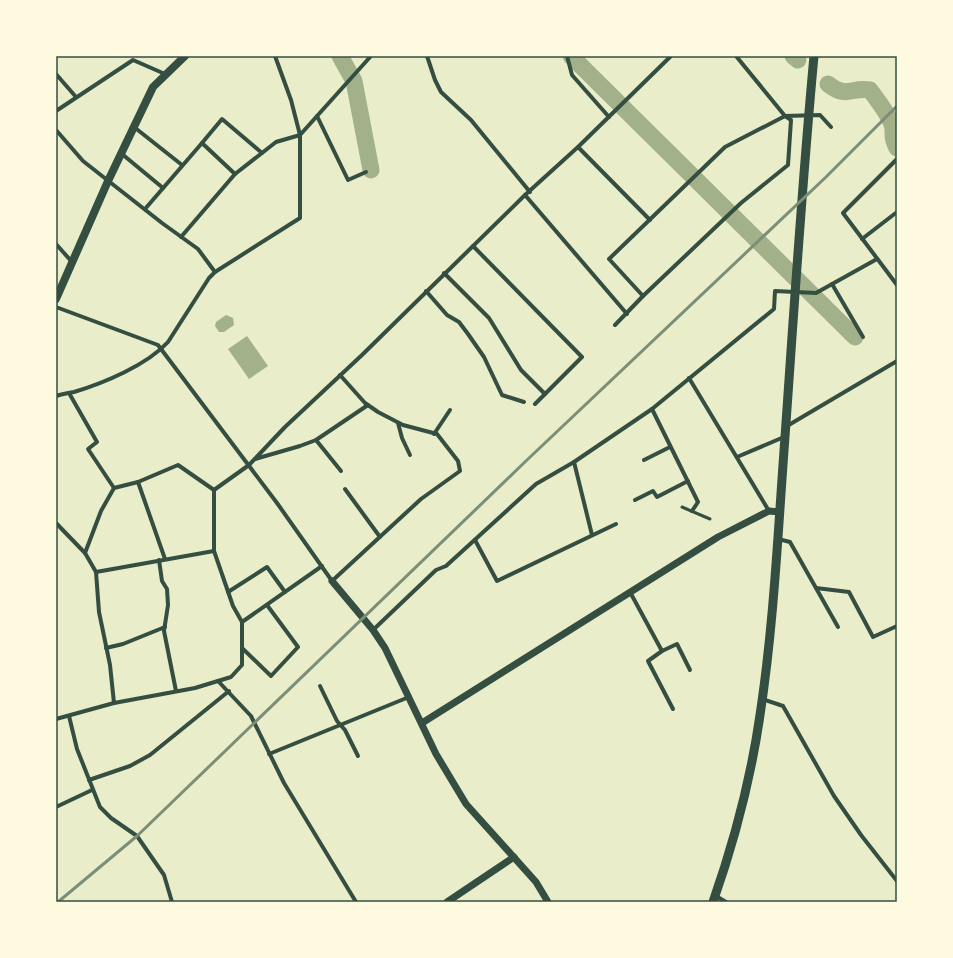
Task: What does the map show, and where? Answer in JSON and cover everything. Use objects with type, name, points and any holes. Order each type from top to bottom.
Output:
[{"type":"main road","points":[[56,299],[108,180],[153,87],[185,56]]},
{"type":"main road","points":[[715,899],[741,811],[762,699],[775,588],[785,432],[814,56]]},
{"type":"street","points":[[56,391],[58,395],[69,393],[122,373],[162,350],[214,272],[300,218],[300,134],[291,100],[275,56]]},
{"type":"street","points":[[181,237],[235,174],[276,142],[300,134],[371,56]]},
{"type":"street","points":[[427,56],[435,80],[441,92],[471,120],[530,192]]},
{"type":"street","points":[[567,56],[572,75],[609,117]]},
{"type":"street","points":[[214,490],[249,465],[444,273],[525,195],[578,147],[670,56]]},
{"type":"street","points":[[615,325],[643,296],[741,204],[788,164],[791,120],[785,116],[736,56]]},
{"type":"street","points":[[56,111],[132,58],[165,74]]},
{"type":"street","points":[[56,74],[76,97]]},
{"type":"street","points":[[643,296],[609,259],[725,147],[785,116],[820,115],[831,127]]},
{"type":"street","points":[[317,116],[348,180],[366,172]]},
{"type":"street","points":[[145,209],[222,119],[262,153]]},
{"type":"street","points":[[134,127],[182,165]]},
{"type":"street","points":[[56,130],[84,160],[198,249],[214,272]]},
{"type":"street","points":[[202,144],[235,174]]},
{"type":"street","points":[[578,147],[650,220]]},
{"type":"street","points":[[121,154],[162,188]]},
{"type":"street","points":[[897,159],[843,213],[897,285]]},
{"type":"street","points":[[525,195],[627,314]]},
{"type":"street","points":[[862,239],[897,212]]},
{"type":"street","points":[[56,244],[72,262]]},
{"type":"street","points":[[473,246],[582,357],[535,404]]},
{"type":"street","points":[[373,630],[436,570],[446,566],[536,484],[574,462],[652,409],[774,309],[775,292],[816,293],[877,259]]},
{"type":"street","points":[[444,273],[489,318],[521,370],[545,394]]},
{"type":"street","points":[[832,284],[863,338]]},
{"type":"street","points":[[426,291],[447,315],[459,322],[468,334],[484,357],[502,395],[524,402]]},
{"type":"street","points":[[56,307],[158,345],[249,465],[332,581],[373,630],[385,648],[436,754],[466,804],[536,882],[548,902]]},
{"type":"street","points":[[737,457],[785,432],[897,361]]},
{"type":"street","points":[[332,581],[421,499],[460,471],[458,461],[437,434],[398,423],[368,404],[340,375]]},
{"type":"street","points":[[689,378],[769,511]]},
{"type":"street","points":[[69,393],[97,442],[88,449],[114,488]]},
{"type":"street","points":[[254,459],[316,440],[368,404]]},
{"type":"street","points":[[652,409],[698,502],[692,511]]},
{"type":"street","points":[[434,434],[450,410]]},
{"type":"street","points":[[398,423],[402,438],[410,455]]},
{"type":"street","points":[[316,440],[341,471]]},
{"type":"street","points":[[644,460],[670,447]]},
{"type":"street","points":[[574,462],[592,536]]},
{"type":"street","points":[[84,553],[101,511],[114,488],[138,482],[178,465],[214,490]]},
{"type":"street","points":[[635,500],[653,491],[657,497],[688,481]]},
{"type":"street","points":[[138,482],[165,559]]},
{"type":"street","points":[[345,489],[380,537]]},
{"type":"street","points":[[56,719],[232,677],[242,665],[242,622],[228,592],[214,551],[214,490]]},
{"type":"street","points":[[422,723],[718,537],[769,511],[780,512]]},
{"type":"street","points":[[56,523],[84,553],[96,572],[99,612],[114,704]]},
{"type":"street","points":[[475,540],[497,582],[616,524]]},
{"type":"street","points":[[778,539],[790,542],[838,627]]},
{"type":"street","points":[[96,572],[214,551]]},
{"type":"street","points":[[158,560],[162,581],[167,589],[168,597],[165,627],[176,691]]},
{"type":"street","points":[[242,622],[322,566]]},
{"type":"street","points":[[228,592],[267,567],[285,592]]},
{"type":"street","points":[[816,588],[849,592],[874,637],[897,626]]},
{"type":"street","points":[[630,592],[662,651]]},
{"type":"street","points":[[242,648],[271,676],[298,647],[267,605]]},
{"type":"street","points":[[106,648],[124,644],[165,627]]},
{"type":"street","points":[[673,709],[648,661],[662,651],[677,644],[690,670]]},
{"type":"street","points":[[218,681],[251,716],[269,754],[356,902]]},
{"type":"street","points":[[320,686],[337,721],[342,726],[358,756]]},
{"type":"street","points":[[88,780],[130,766],[150,755],[229,692]]},
{"type":"street","points":[[269,754],[342,726],[409,697]]},
{"type":"street","points":[[762,699],[783,706],[834,796],[860,835],[897,881]]},
{"type":"street","points":[[69,716],[77,749],[88,780],[100,807],[111,818],[137,836],[164,875],[172,902]]},
{"type":"street","points":[[56,806],[92,790]]},
{"type":"street","points":[[447,902],[514,857]]},
{"type":"street","points":[[715,899],[726,902]]},
{"type":"lane","points":[[682,507],[710,519]]},
{"type":"shaded area","points":[[226,315],[233,318],[234,325],[224,332],[219,332],[215,326],[216,322]]},
{"type":"shaded area","points":[[247,336],[268,366],[249,379],[228,349]]},
{"type":"waterway","points":[[340,56],[354,81],[371,170]]},
{"type":"waterway","points":[[571,56],[855,337]]},
{"type":"waterway","points":[[793,56],[798,60]]},
{"type":"waterway","points":[[828,84],[844,92],[863,89],[870,90],[892,124],[893,138],[897,148]]},
{"type":"railway","points":[[58,902],[137,836],[527,460],[826,177],[897,106]]}]
